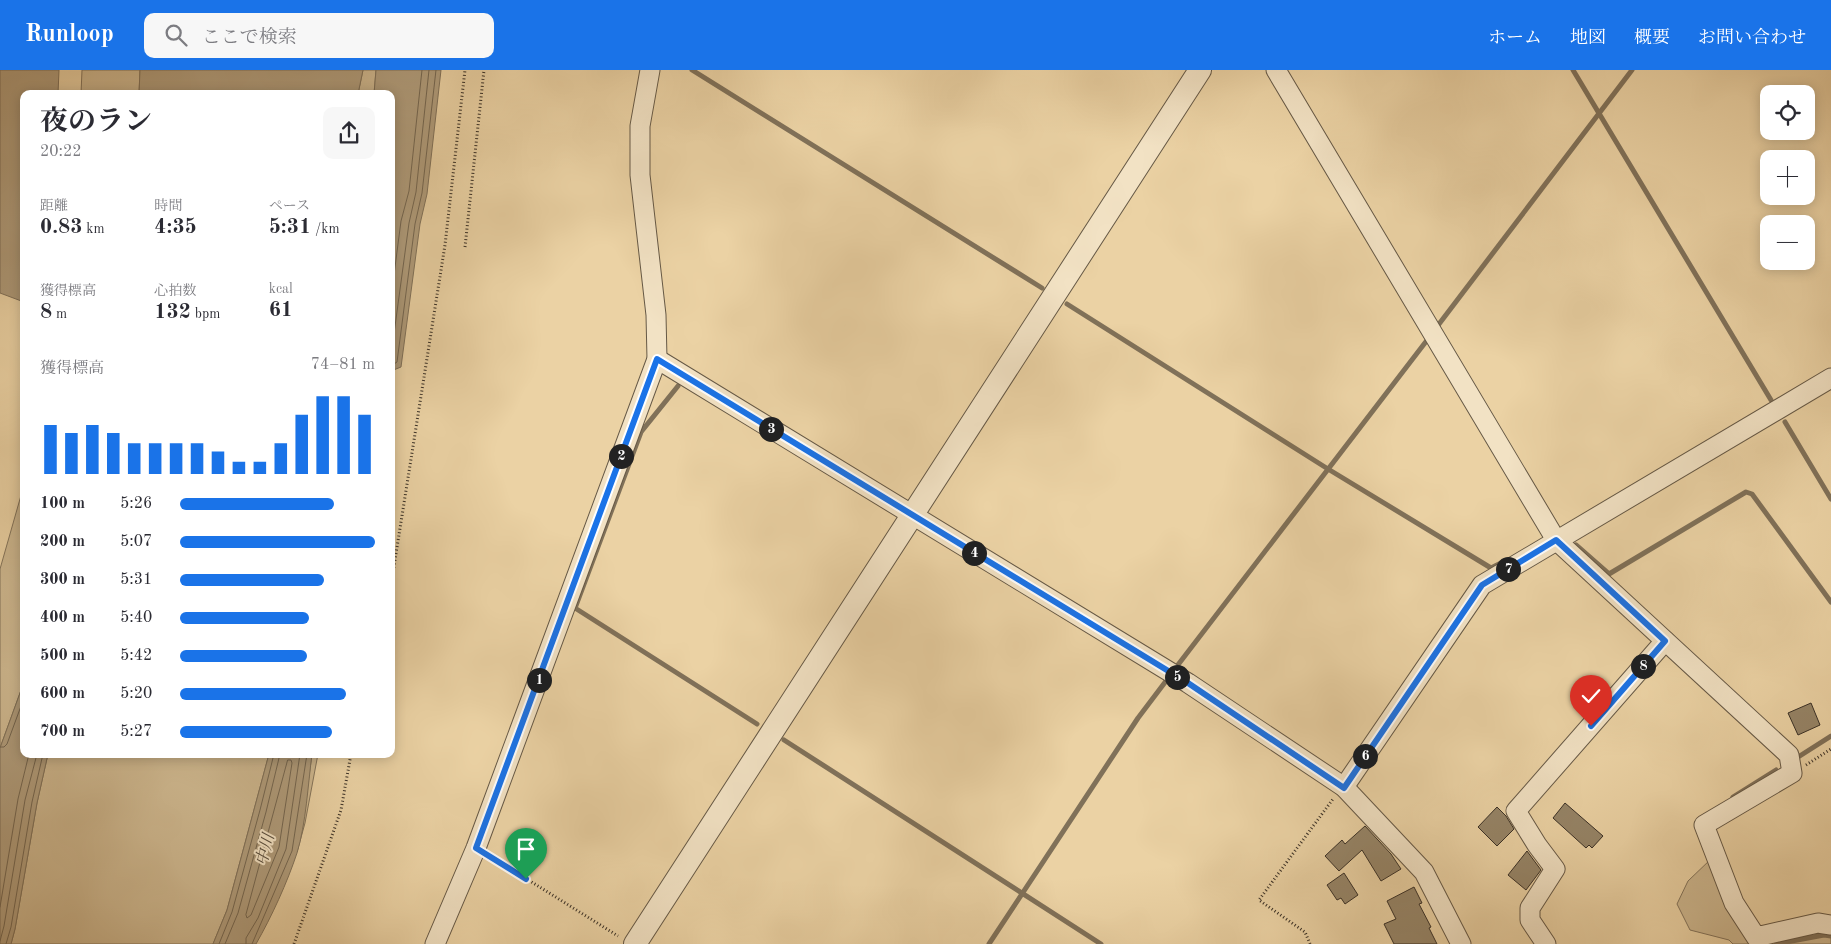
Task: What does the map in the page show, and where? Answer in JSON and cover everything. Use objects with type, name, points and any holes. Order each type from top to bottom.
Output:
[{"type":"street","points":[[435,944],[476,848],[657,359],[656,314],[640,175],[640,126],[650,70]]},
{"type":"street","points":[[630,942],[913,515],[1200,70]]},
{"type":"street","points":[[1276,70],[1556,540],[1789,755],[1792,773],[1704,825],[1734,903],[1756,937],[1818,924],[1831,925]]},
{"type":"street","points":[[657,359],[1172,673],[1344,788],[1424,872],[1461,944]]},
{"type":"street","points":[[1344,788],[1482,585],[1831,378]]},
{"type":"street","points":[[1546,944],[1530,920],[1530,908],[1555,869],[1537,845],[1516,811],[1665,641]]},
{"type":"path","points":[[395,565],[445,245],[465,70]]},
{"type":"path","points":[[465,246],[484,70]]},
{"type":"path","points":[[1792,773],[1831,749]]},
{"type":"path","points":[[294,944],[341,810],[350,758]]},
{"type":"path","points":[[1310,944],[1304,932],[1259,900],[1326,805],[1344,788]]},
{"type":"path","points":[[476,848],[630,942]]},
{"type":"shaded area","points":[[82,70],[140,70],[139,90],[81,90]]},
{"type":"shaded area","points":[[363,70],[376,70],[374,90],[359,90]]},
{"type":"shaded area","points":[[20,499],[20,693],[0,748],[0,569]]},
{"type":"shaded area","points":[[47,758],[268,758],[227,910],[213,944],[11,944]]},
{"type":"shaded area","points":[[311,758],[317,758],[305,823],[297,852]]},
{"type":"shaded area","points":[[1711,859],[1755,944],[1733,944],[1729,940],[1690,930],[1677,904],[1688,881]]},
{"type":"shaded area","points":[[1824,935],[1831,936],[1831,944],[1776,944]]},
{"type":"water","points":[[0,70],[59,70],[58,90],[20,90],[20,300],[0,293]]},
{"type":"water","points":[[140,70],[363,70],[359,90],[139,90]]},
{"type":"water","points":[[376,70],[441,70],[427,194],[420,224],[401,367],[395,369],[395,90],[374,90]]},
{"type":"water","points":[[20,693],[20,758],[47,758],[11,944],[0,944],[0,748]]},
{"type":"water","name":"中川","points":[[268,758],[312,758],[305,817],[297,853],[279,899],[256,944],[213,944],[227,910]]},
{"type":"building","points":[[1811,703],[1820,725],[1798,735],[1788,713]]},
{"type":"building","points":[[1565,803],[1603,836],[1592,848],[1589,845],[1586,848],[1553,818]]},
{"type":"building","points":[[1497,807],[1506,816],[1514,829],[1497,846],[1478,827]]},
{"type":"building","points":[[1365,826],[1391,854],[1401,869],[1381,881],[1362,850],[1339,871],[1325,856],[1342,840],[1345,844]]},
{"type":"building","points":[[1527,851],[1541,870],[1526,890],[1508,875]]},
{"type":"building","points":[[1344,873],[1358,895],[1345,904],[1341,898],[1337,900],[1327,885]]},
{"type":"building","points":[[1414,887],[1422,903],[1419,904],[1431,927],[1429,928],[1437,944],[1394,944],[1384,924],[1396,919],[1387,901]]},
{"type":"waterway","points":[[692,70],[1042,288]]},
{"type":"waterway","points":[[1573,70],[1771,400]]},
{"type":"waterway","points":[[1436,328],[1632,70]]},
{"type":"waterway","points":[[1067,304],[1328,469],[1491,568],[1505,561]]},
{"type":"waterway","points":[[1174,670],[1431,335]]},
{"type":"waterway","points":[[678,386],[641,432],[575,608],[757,724]]},
{"type":"waterway","points":[[1785,422],[1831,499]]},
{"type":"waterway","points":[[1576,545],[1609,574],[1746,492],[1752,494],[1831,602]]},
{"type":"waterway","points":[[989,944],[1138,718],[1169,677]]},
{"type":"waterway","points":[[1795,759],[1831,736]]},
{"type":"waterway","points":[[784,740],[1101,944]]},
{"type":"waterway","points":[[1733,797],[1776,770]]},
{"type":"waterway","points":[[1776,944],[1824,935],[1831,936]]},
{"type":"route","points":[[526,879],[476,848],[657,359],[1188,683],[1344,788],[1482,585],[1556,540],[1665,641],[1591,726]]}]
